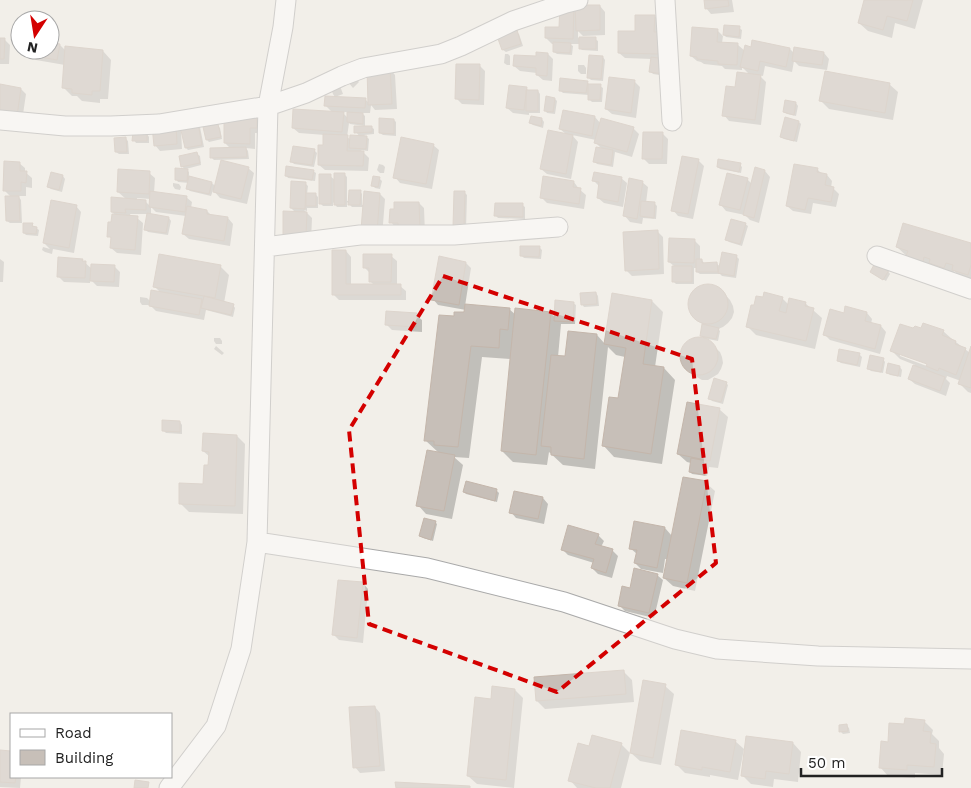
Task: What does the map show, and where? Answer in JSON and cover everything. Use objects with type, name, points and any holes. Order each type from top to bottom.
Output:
[{"type":"street","points":[[169,788],[216,726],[241,649],[257,542],[268,106],[283,27],[286,0]]},
{"type":"street","points":[[0,120],[65,126],[159,124],[268,106],[306,93],[363,68],[441,54],[513,21],[578,0]]},
{"type":"street","points":[[665,0],[672,121]]},
{"type":"street","points":[[265,247],[360,235],[454,235],[558,227]]},
{"type":"street","points":[[877,256],[971,289]]},
{"type":"street","points":[[257,542],[427,568],[564,602],[675,639],[717,649],[818,656],[971,659]]},
{"type":"highlighted area","points":[[443,276],[692,359],[716,563],[557,692],[369,624],[349,430]]},
{"type":"building","points":[[704,0],[728,0],[729,6],[705,9]]},
{"type":"building","points":[[864,0],[913,0],[907,21],[887,16],[883,30],[858,23]]},
{"type":"building","points":[[560,5],[574,5],[573,39],[545,38],[545,27],[559,27]]},
{"type":"building","points":[[575,5],[600,5],[600,30],[576,31]]},
{"type":"building","points":[[635,15],[655,15],[654,32],[658,32],[658,54],[618,53],[618,31],[635,31]]},
{"type":"building","points":[[724,25],[740,26],[739,37],[723,35]]},
{"type":"building","points":[[692,27],[718,29],[717,42],[738,43],[737,65],[718,64],[718,61],[697,59],[697,57],[690,56]]},
{"type":"building","points":[[517,30],[521,44],[502,50],[497,36]]},
{"type":"building","points":[[579,37],[596,37],[596,49],[579,49]]},
{"type":"building","points":[[0,38],[5,38],[4,59],[0,59]]},
{"type":"building","points":[[752,40],[790,48],[786,67],[760,61],[758,71],[740,67],[745,45],[751,47]]},
{"type":"building","points":[[553,42],[571,43],[570,53],[553,52]]},
{"type":"building","points":[[65,46],[103,50],[100,91],[92,91],[92,95],[72,93],[72,89],[62,88]]},
{"type":"building","points":[[794,47],[824,52],[822,65],[792,61]]},
{"type":"building","points":[[536,52],[548,53],[547,76],[536,75],[536,68],[513,66],[514,55],[536,56]]},
{"type":"building","points":[[589,55],[603,56],[601,79],[587,78]]},
{"type":"building","points":[[651,57],[665,59],[664,74],[649,72]]},
{"type":"building","points":[[456,64],[480,64],[479,100],[455,99]]},
{"type":"building","points":[[367,68],[390,68],[392,104],[368,105]]},
{"type":"building","points":[[825,71],[890,83],[885,113],[819,101]]},
{"type":"building","points":[[737,72],[761,75],[755,120],[722,116],[726,86],[735,87]]},
{"type":"building","points":[[609,77],[635,80],[631,113],[605,109]]},
{"type":"building","points":[[560,78],[588,81],[586,93],[559,91]]},
{"type":"building","points":[[0,84],[21,88],[17,116],[0,114]]},
{"type":"building","points":[[588,84],[601,84],[600,100],[588,100]]},
{"type":"building","points":[[509,85],[527,87],[524,110],[506,108]]},
{"type":"building","points":[[526,90],[538,90],[538,111],[526,111]]},
{"type":"building","points":[[325,96],[366,98],[365,108],[324,106]]},
{"type":"building","points":[[546,96],[555,98],[553,112],[544,111]]},
{"type":"building","points":[[785,100],[796,102],[794,115],[783,112]]},
{"type":"building","points":[[293,109],[344,112],[342,132],[292,128]]},
{"type":"building","points":[[563,110],[595,116],[592,136],[559,129]]},
{"type":"building","points":[[347,112],[363,113],[363,124],[347,122]]},
{"type":"building","points":[[224,116],[257,117],[257,128],[250,128],[250,144],[224,143]]},
{"type":"building","points":[[531,116],[542,118],[541,126],[529,123]]},
{"type":"building","points":[[785,117],[799,121],[794,141],[780,137]]},
{"type":"building","points":[[379,118],[394,119],[394,134],[379,133]]},
{"type":"building","points":[[601,118],[634,127],[627,152],[594,143]]},
{"type":"building","points":[[198,123],[202,145],[185,148],[180,126]]},
{"type":"building","points":[[176,124],[177,144],[154,146],[152,126]]},
{"type":"building","points":[[218,124],[221,137],[206,140],[203,127]]},
{"type":"building","points":[[354,126],[372,126],[372,132],[354,133]]},
{"type":"building","points":[[548,130],[573,135],[566,174],[540,169]]},
{"type":"building","points":[[133,132],[147,133],[147,141],[132,141]]},
{"type":"building","points":[[643,132],[663,132],[662,159],[642,159]]},
{"type":"building","points":[[323,134],[348,135],[347,151],[364,151],[363,166],[318,165],[318,145],[323,145]]},
{"type":"building","points":[[350,135],[367,136],[366,149],[349,148]]},
{"type":"building","points":[[126,137],[127,152],[115,152],[114,138]]},
{"type":"building","points":[[401,137],[434,144],[426,184],[393,178]]},
{"type":"building","points":[[293,146],[315,149],[312,165],[290,162]]},
{"type":"building","points":[[246,147],[247,157],[210,158],[210,148]]},
{"type":"building","points":[[596,147],[613,150],[611,165],[593,162]]},
{"type":"building","points":[[197,152],[200,163],[181,167],[179,156]]},
{"type":"building","points":[[682,156],[699,159],[688,214],[671,211]]},
{"type":"building","points":[[718,159],[741,163],[739,172],[717,167]]},
{"type":"building","points":[[221,160],[249,167],[241,199],[213,192]]},
{"type":"building","points":[[4,161],[20,162],[20,171],[27,171],[26,183],[21,182],[21,191],[3,191]]},
{"type":"building","points":[[794,164],[818,168],[817,172],[827,174],[825,185],[834,187],[831,202],[808,198],[805,210],[786,206]]},
{"type":"building","points":[[286,166],[314,170],[312,180],[285,176]]},
{"type":"building","points":[[755,167],[765,170],[754,218],[743,215]]},
{"type":"building","points":[[175,168],[188,169],[187,181],[175,180]]},
{"type":"building","points":[[118,169],[150,171],[149,194],[117,192]]},
{"type":"building","points":[[51,172],[63,175],[59,190],[47,187]]},
{"type":"building","points":[[594,172],[622,177],[618,202],[597,198],[599,182],[592,181]]},
{"type":"building","points":[[334,173],[345,173],[345,205],[334,205]]},
{"type":"building","points":[[727,173],[748,178],[740,210],[719,205]]},
{"type":"building","points":[[319,174],[331,174],[331,204],[319,204]]},
{"type":"building","points":[[189,176],[212,182],[209,194],[186,189]]},
{"type":"building","points":[[373,176],[380,177],[378,187],[371,186]]},
{"type":"building","points":[[543,176],[574,181],[573,187],[581,188],[579,204],[540,198]]},
{"type":"building","points":[[629,178],[643,181],[637,219],[623,216]]},
{"type":"building","points":[[291,181],[306,182],[305,209],[290,208]]},
{"type":"building","points":[[349,190],[361,190],[360,205],[348,205]]},
{"type":"building","points":[[150,191],[187,196],[185,212],[149,207]]},
{"type":"building","points":[[364,191],[380,193],[377,232],[361,230]]},
{"type":"building","points":[[454,191],[465,191],[464,227],[453,227]]},
{"type":"building","points":[[306,193],[316,193],[316,206],[306,206]]},
{"type":"building","points":[[5,196],[19,196],[20,221],[6,221]]},
{"type":"building","points":[[111,197],[146,200],[146,210],[125,209],[126,213],[111,212]]},
{"type":"building","points":[[51,200],[77,205],[69,248],[43,243]]},
{"type":"building","points":[[641,201],[655,202],[654,218],[640,216]]},
{"type":"building","points":[[394,202],[419,202],[420,229],[398,228],[398,223],[389,223],[390,209],[394,209]]},
{"type":"building","points":[[495,203],[523,203],[523,217],[494,216]]},
{"type":"building","points":[[187,206],[207,210],[207,214],[228,217],[224,241],[182,234]]},
{"type":"building","points":[[283,211],[307,212],[306,236],[283,235]]},
{"type":"building","points":[[147,213],[169,217],[166,233],[144,230]]},
{"type":"building","points":[[112,214],[138,216],[135,250],[110,248],[111,237],[107,237],[108,222],[111,222]]},
{"type":"building","points":[[731,219],[746,223],[740,244],[725,240]]},
{"type":"building","points":[[23,223],[33,223],[32,226],[37,227],[36,234],[23,233]]},
{"type":"building","points":[[903,223],[971,243],[971,265],[968,275],[952,270],[953,265],[946,263],[944,268],[929,263],[930,259],[924,257],[923,262],[906,256],[908,251],[896,247]]},
{"type":"building","points":[[658,230],[659,269],[625,271],[623,232]]},
{"type":"building","points":[[669,238],[695,239],[694,263],[668,262]]},
{"type":"building","points":[[520,246],[540,246],[539,257],[520,256]]},
{"type":"building","points":[[332,250],[346,250],[346,284],[401,284],[401,295],[332,295]]},
{"type":"building","points":[[722,252],[737,255],[734,276],[718,273]]},
{"type":"building","points":[[159,254],[221,265],[215,298],[153,287]]},
{"type":"building","points":[[363,254],[392,254],[391,282],[369,282],[369,268],[363,268]]},
{"type":"building","points":[[439,256],[466,262],[459,305],[431,300]]},
{"type":"building","points":[[58,257],[83,259],[82,261],[86,261],[85,278],[57,277]]},
{"type":"building","points":[[696,259],[702,259],[702,263],[717,262],[718,272],[696,272]]},
{"type":"building","points":[[875,263],[889,270],[883,280],[870,272]]},
{"type":"building","points":[[91,264],[115,265],[114,282],[90,281]]},
{"type":"building","points":[[672,266],[692,266],[692,282],[672,282]]},
{"type":"building","points":[[708,284],[719,287],[725,293],[728,304],[725,315],[719,321],[708,324],[697,321],[691,315],[688,304],[691,293],[697,287]]},
{"type":"building","points":[[151,290],[202,299],[199,315],[149,306]]},
{"type":"building","points":[[596,292],[597,304],[581,305],[580,293]]},
{"type":"building","points":[[764,292],[783,297],[779,311],[786,313],[789,298],[806,302],[805,306],[814,308],[806,341],[746,327],[751,305],[754,305],[756,296],[763,297]]},
{"type":"building","points":[[612,293],[652,300],[643,364],[664,367],[651,454],[602,446],[609,397],[618,398],[626,348],[604,344]]},
{"type":"building","points":[[204,296],[234,304],[231,315],[201,308]]},
{"type":"building","points":[[555,300],[574,302],[573,322],[554,321]]},
{"type":"building","points":[[465,304],[510,308],[508,330],[500,329],[499,348],[471,346],[458,447],[434,445],[434,441],[424,441],[439,315],[454,316],[454,312],[464,312]]},
{"type":"building","points":[[845,306],[867,312],[865,321],[881,325],[875,349],[823,335],[830,309],[844,313]]},
{"type":"building","points":[[515,308],[551,312],[536,455],[501,451]]},
{"type":"building","points":[[386,311],[417,313],[416,327],[385,325]]},
{"type":"building","points":[[923,323],[944,330],[942,335],[956,341],[955,344],[966,348],[956,375],[939,368],[938,371],[926,366],[927,364],[890,351],[900,324],[921,328]]},
{"type":"building","points":[[702,324],[719,328],[716,339],[700,336]]},
{"type":"building","points":[[568,331],[597,334],[584,459],[551,455],[551,447],[541,446],[551,355],[565,356]]},
{"type":"building","points":[[699,337],[712,343],[718,356],[712,369],[699,375],[686,369],[680,356],[686,343]]},
{"type":"building","points":[[971,346],[971,388],[958,384]]},
{"type":"building","points":[[839,349],[860,353],[857,365],[837,361]]},
{"type":"building","points":[[870,355],[884,358],[881,372],[867,369]]},
{"type":"building","points":[[888,363],[900,366],[898,376],[886,373]]},
{"type":"building","points":[[913,365],[945,377],[940,391],[908,379]]},
{"type":"building","points":[[714,378],[727,382],[721,402],[708,399]]},
{"type":"building","points":[[687,402],[720,408],[710,461],[677,454]]},
{"type":"building","points":[[162,420],[180,421],[180,432],[162,431]]},
{"type":"building","points":[[203,433],[237,435],[235,506],[179,504],[179,483],[203,484],[204,465],[208,465],[209,452],[202,451]]},
{"type":"building","points":[[427,450],[455,455],[444,511],[416,506]]},
{"type":"building","points":[[691,458],[707,461],[705,475],[689,472]]},
{"type":"building","points":[[683,477],[707,481],[687,583],[663,578]]},
{"type":"building","points":[[466,481],[497,489],[495,501],[463,492]]},
{"type":"building","points":[[514,491],[543,497],[538,519],[509,513]]},
{"type":"building","points":[[424,518],[436,521],[431,540],[419,536]]},
{"type":"building","points":[[634,521],[665,527],[657,568],[634,563],[637,550],[629,549]]},
{"type":"building","points":[[568,525],[599,534],[595,544],[613,549],[606,573],[591,568],[594,559],[561,550]]},
{"type":"building","points":[[634,568],[658,574],[649,613],[618,606],[622,586],[630,588]]},
{"type":"building","points":[[338,580],[363,582],[357,638],[332,635]]},
{"type":"building","points":[[624,670],[626,694],[536,701],[534,677]]},
{"type":"building","points":[[643,680],[666,684],[653,758],[630,753]]},
{"type":"building","points":[[492,686],[515,689],[506,780],[467,776],[475,697],[491,699]]},
{"type":"building","points":[[375,706],[380,766],[353,768],[349,707]]},
{"type":"building","points":[[905,718],[925,720],[923,731],[931,732],[930,743],[936,744],[934,767],[907,765],[907,770],[879,768],[881,741],[888,742],[889,723],[904,724]]},
{"type":"building","points":[[847,724],[848,731],[839,732],[839,725]]},
{"type":"building","points":[[681,730],[736,740],[730,772],[702,767],[702,770],[675,765]]},
{"type":"building","points":[[592,735],[622,743],[610,788],[596,788],[568,781],[578,743],[589,746]]},
{"type":"building","points":[[746,736],[793,742],[789,774],[766,771],[765,779],[741,776]]},
{"type":"building","points":[[0,750],[10,751],[10,778],[16,778],[15,783],[0,782]]},
{"type":"building","points":[[135,780],[149,782],[148,788],[134,788]]},
{"type":"building","points":[[395,782],[470,786],[470,788],[396,788]]}]
